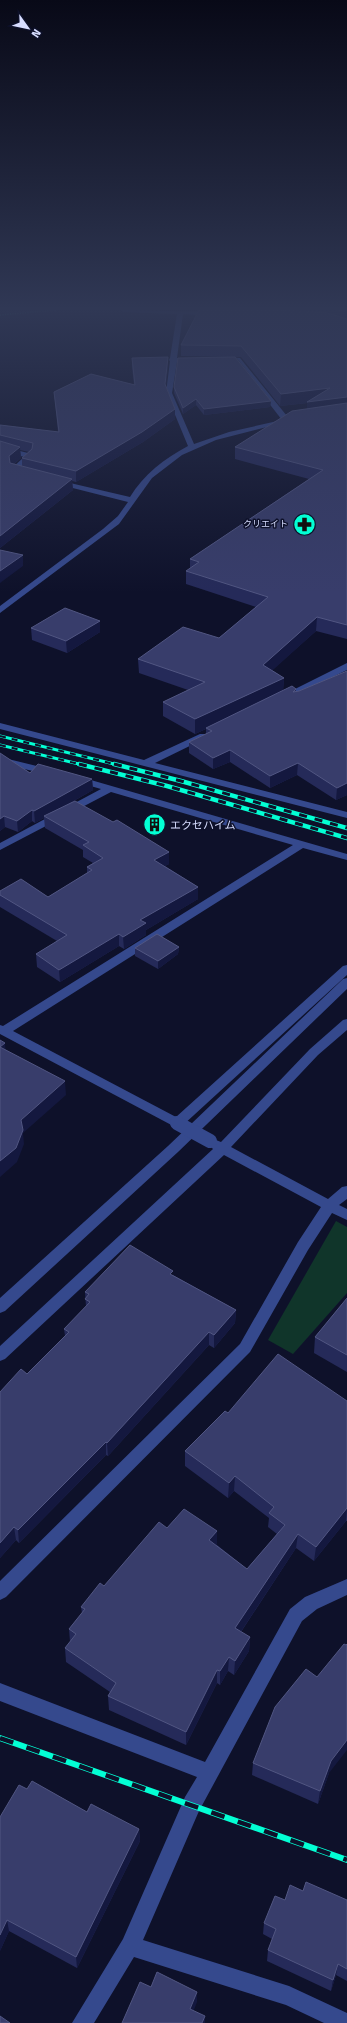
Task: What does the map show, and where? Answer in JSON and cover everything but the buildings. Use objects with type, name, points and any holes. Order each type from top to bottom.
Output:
[{"type":"street","points":[[174,404],[192,447]]},
{"type":"street","points":[[0,610],[106,531],[122,516],[131,500],[148,477],[166,462],[192,447],[234,432],[290,420],[277,404]]},
{"type":"street","points":[[0,448],[30,456],[14,470],[28,473]]},
{"type":"street","points":[[50,479],[131,500]]},
{"type":"street","points":[[276,701],[347,666]]},
{"type":"street","points":[[0,726],[148,762],[347,815]]},
{"type":"street","points":[[148,762],[212,732]]},
{"type":"street","points":[[0,760],[111,788],[347,857]]},
{"type":"street","points":[[0,847],[111,788]]},
{"type":"street","points":[[335,812],[347,806]]},
{"type":"street","points":[[2,1030],[302,844]]},
{"type":"street","points":[[178,1123],[347,969]]},
{"type":"street","points":[[0,1307],[174,1149],[347,982]]},
{"type":"street","points":[[0,1355],[223,1148],[314,1052],[347,1023]]},
{"type":"street","points":[[2,1030],[178,1123],[347,1215]]},
{"type":"street","points":[[0,1592],[245,1348],[329,1206],[347,1191]]},
{"type":"street","points":[[82,2023],[130,1946],[192,1804],[296,1615],[311,1603],[347,1587]]},
{"type":"street","points":[[0,1692],[209,1773]]},
{"type":"street","points":[[130,1946],[289,1996],[346,2023]]},
{"type":"green space","points":[[336,1221],[347,1227],[347,1293],[293,1354],[268,1340]]},
{"type":"railway","points":[[0,736],[116,765]]},
{"type":"railway","points":[[0,745],[83,765]]},
{"type":"railway","points":[[79,764],[83,765]]},
{"type":"railway","points":[[83,765],[167,786],[347,838]]},
{"type":"railway","points":[[116,765],[181,781],[347,828]]},
{"type":"railway","points":[[0,1738],[347,1860]]},
{"type":"place","name":"クリエイト","points":[[304,524]]},
{"type":"place","name":"エクセハイム","points":[[154,825]]}]
